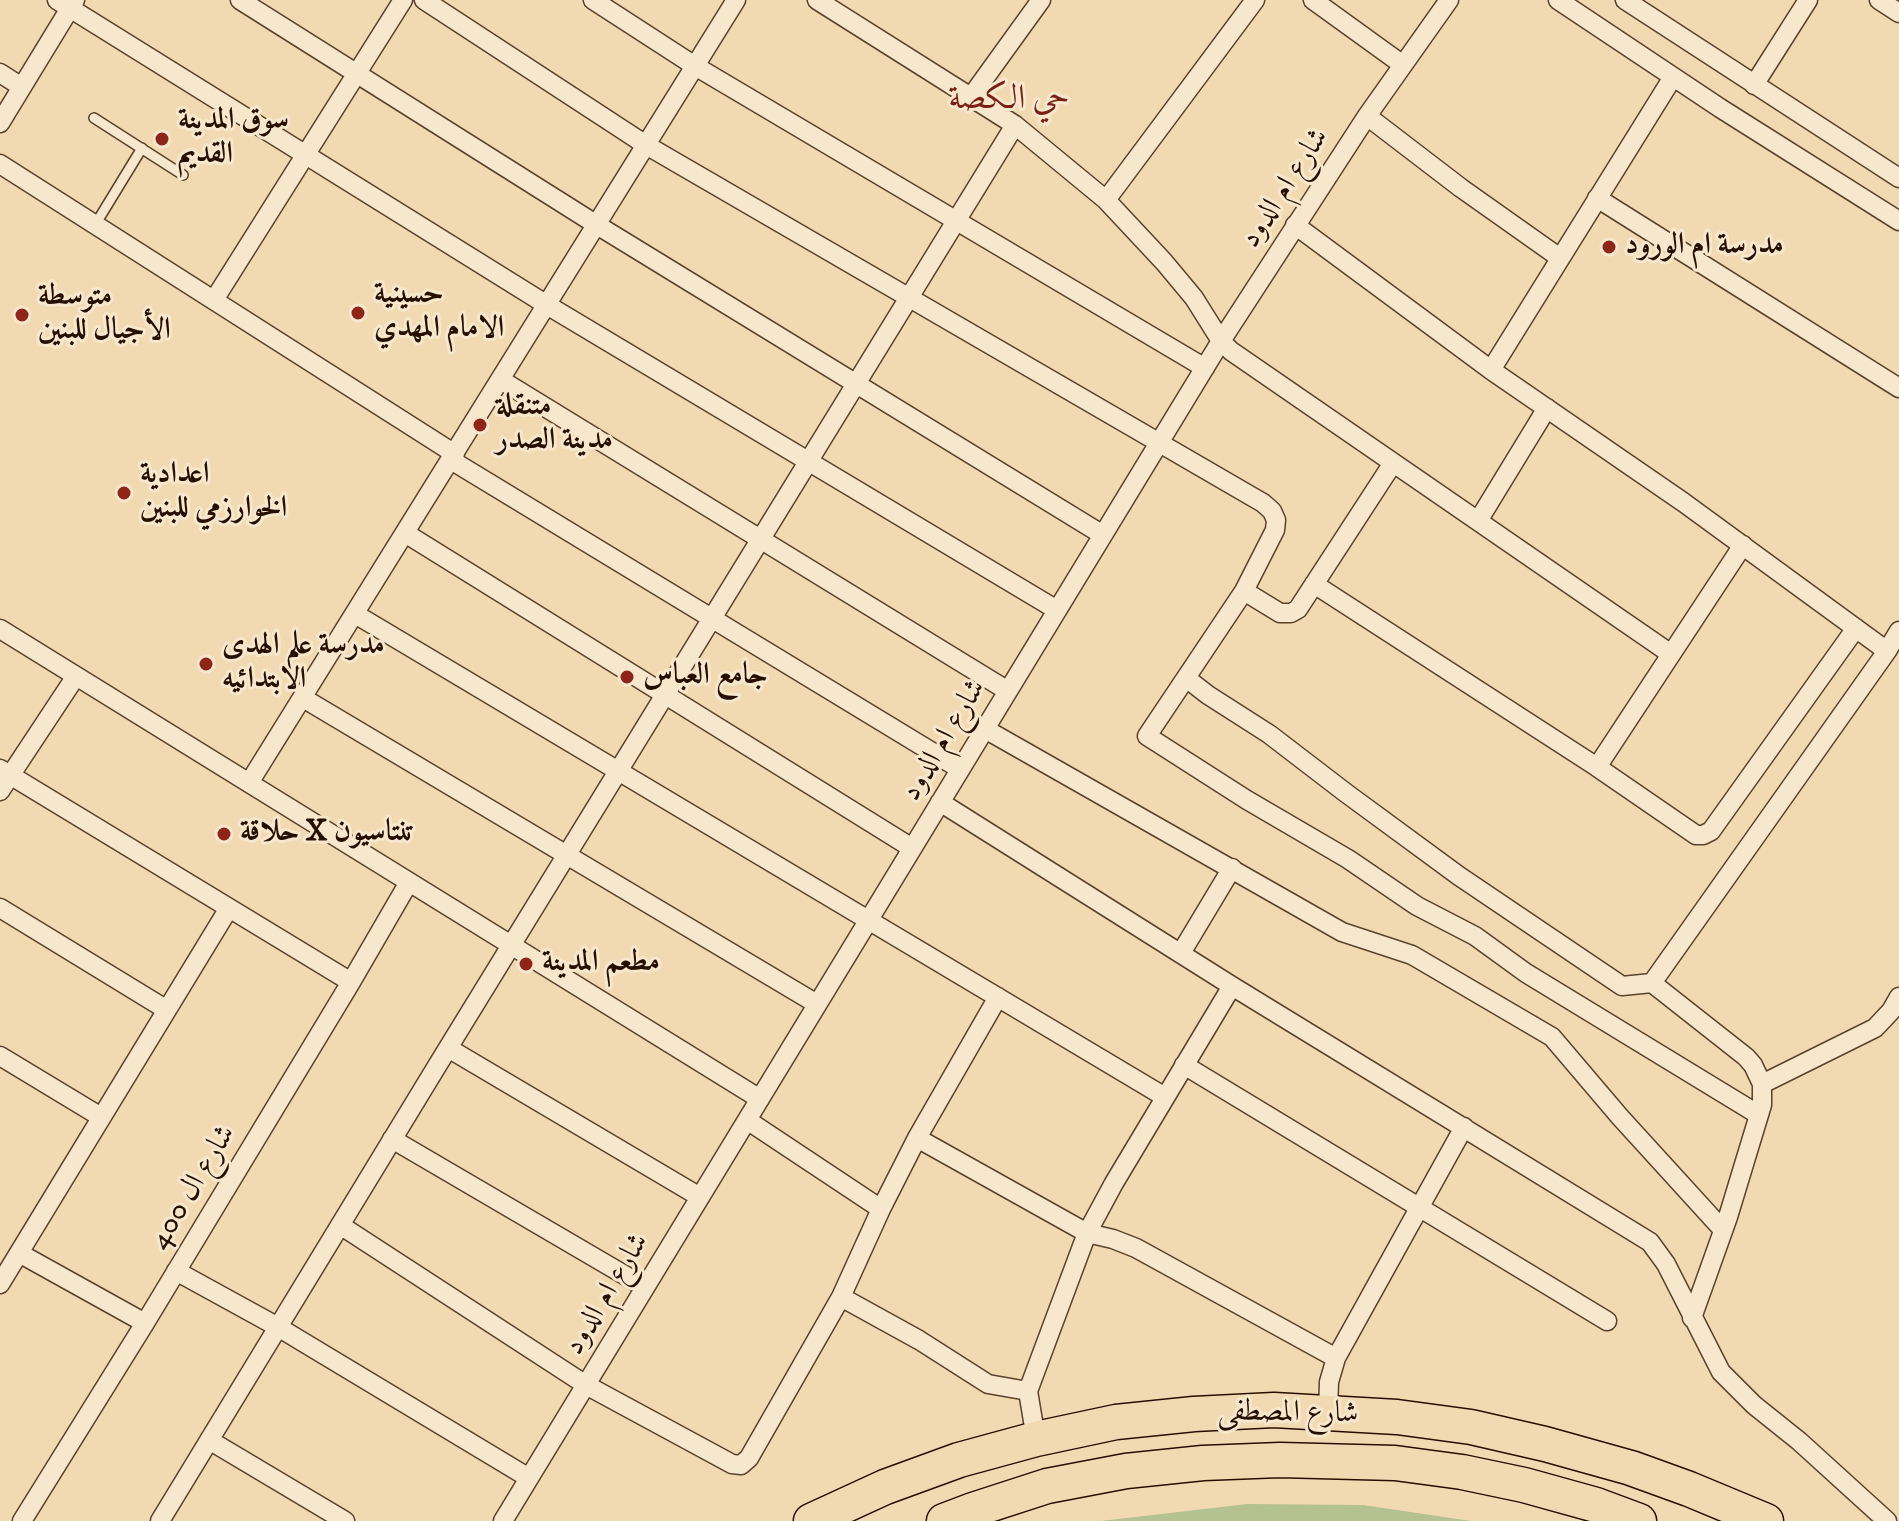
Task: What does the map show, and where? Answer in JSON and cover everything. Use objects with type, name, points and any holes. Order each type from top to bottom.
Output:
[{"type":"highway","name":"شارع المصطفى","points":[[811,1521],[885,1487],[959,1460],[1036,1439],[1116,1422],[1274,1410],[1397,1417],[1471,1427],[1631,1468],[1766,1521]]},
{"type":"highway","name":"شارع المصطفى","points":[[944,1521],[1047,1486],[1126,1471],[1203,1463],[1280,1460],[1395,1463],[1462,1472],[1524,1485],[1596,1505],[1639,1521]]},
{"type":"street","points":[[240,0],[597,225],[1103,535]]},
{"type":"street","points":[[214,300],[403,0]]},
{"type":"street","points":[[424,0],[646,145],[1263,503],[1272,511],[1276,520],[1275,530],[1244,591],[1147,736],[1348,859],[1417,906],[1475,936],[1526,973],[1759,1115]]},
{"type":"street","points":[[593,0],[695,66],[1205,368]]},
{"type":"street","points":[[249,783],[736,0]]},
{"type":"street","points":[[817,0],[1015,125],[1106,200],[1194,298],[1221,341],[1231,351],[1671,654]]},
{"type":"street","points":[[971,97],[1041,0]]},
{"type":"street","points":[[1106,200],[1255,0]]},
{"type":"street","points":[[1313,0],[1403,65]]},
{"type":"street","name":"شارع ام الدود","points":[[503,1521],[1221,341],[1367,116],[1449,0]]},
{"type":"street","points":[[1558,0],[1899,221]]},
{"type":"street","points":[[1625,0],[1648,6],[1754,85],[1899,178]]},
{"type":"street","points":[[1754,85],[1808,0]]},
{"type":"street","points":[[1879,0],[1899,13]]},
{"type":"street","points":[[0,123],[68,3],[547,305],[1057,610]]},
{"type":"street","points":[[0,73],[22,87]]},
{"type":"street","points":[[1491,370],[1673,77]]},
{"type":"street","points":[[1367,116],[1560,258]]},
{"type":"street","points":[[160,1521],[1015,125]]},
{"type":"street","points":[[0,164],[453,457],[960,769]]},
{"type":"street","points":[[1597,198],[1899,388]]},
{"type":"street","points":[[1295,225],[1491,370],[1743,545],[1887,651]]},
{"type":"street","points":[[501,380],[1008,691]]},
{"type":"street","points":[[1478,521],[1547,408]]},
{"type":"street","points":[[1244,591],[1280,613],[1298,609],[1393,463]]},
{"type":"street","points":[[405,533],[912,848]]},
{"type":"street","points":[[1597,767],[1743,545]]},
{"type":"street","points":[[1314,584],[1597,767],[1696,835],[1707,834],[1720,819],[1856,628]]},
{"type":"street","points":[[355,614],[1165,1097]]},
{"type":"street","points":[[0,629],[760,1099]]},
{"type":"street","points":[[1652,983],[1899,631]]},
{"type":"street","points":[[0,791],[5,772],[76,676]]},
{"type":"street","points":[[1186,678],[1269,734],[1459,876],[1622,986],[1652,983],[1746,1057],[1762,1084],[1759,1115],[1692,1318]]},
{"type":"street","points":[[303,698],[817,1004]]},
{"type":"street","points":[[985,729],[1342,932],[1412,955],[1552,1037],[1723,1230]]},
{"type":"street","points":[[5,772],[351,982]]},
{"type":"street","points":[[940,802],[1232,986],[1650,1242],[1666,1264],[1721,1372],[1754,1405],[1799,1441],[1887,1521]]},
{"type":"street","points":[[1181,953],[1232,868]]},
{"type":"street","name":"شارع ال 400","points":[[22,1521],[145,1323],[409,882]]},
{"type":"street","points":[[0,908],[167,1010]]},
{"type":"street","points":[[0,1284],[229,908]]},
{"type":"street","points":[[1036,1439],[1028,1391],[1087,1233],[1232,986]]},
{"type":"street","points":[[340,1225],[586,1385],[732,1464],[741,1465],[749,1458],[841,1297],[917,1138],[998,997]]},
{"type":"street","points":[[1762,1084],[1875,1028],[1899,997]]},
{"type":"street","points":[[448,1048],[700,1197]]},
{"type":"street","points":[[0,1056],[101,1117]]},
{"type":"street","points":[[1184,1065],[1607,1321]]},
{"type":"street","points":[[747,1120],[881,1209]]},
{"type":"street","points":[[1328,1412],[1329,1382],[1336,1358],[1464,1127]]},
{"type":"street","points":[[917,1138],[1087,1233],[1136,1248],[1336,1358]]},
{"type":"street","points":[[392,1139],[645,1287]]},
{"type":"street","points":[[19,1253],[145,1323]]},
{"type":"street","points":[[176,1271],[278,1327],[529,1478]]},
{"type":"street","points":[[841,1297],[919,1340],[988,1384],[1028,1391]]},
{"type":"street","points":[[209,1440],[335,1518]]},
{"type":"lane","points":[[94,118],[183,175]]},
{"type":"lane","points":[[95,225],[142,148]]},
{"type":"green space","points":[[1247,1504],[1363,1505],[1471,1521],[1101,1521]]},
{"type":"place","name":"سوق المدينة القديم","points":[[162,139]]},
{"type":"place","name":"مدرسة ام الورود","points":[[1609,247]]},
{"type":"place","name":"حسينية الامام المهدي","points":[[358,313]]},
{"type":"place","name":"متوسطة الأجيال للبنين","points":[[22,315]]},
{"type":"place","name":"متنقلة مدينة الصدر","points":[[480,425]]},
{"type":"place","name":"اعدادية الخوارزمي للبنين","points":[[124,493]]},
{"type":"place","name":"مدرسة علم الهدى الابتدائيه","points":[[206,664]]},
{"type":"place","name":"جامع العباس","points":[[627,677]]},
{"type":"place","name":"حلاقة X تنتاسيون","points":[[224,834]]},
{"type":"place","name":"مطعم المدينة","points":[[526,964]]},
{"type":"district","name":"حي الكصة","points":[[1009,101]]}]
